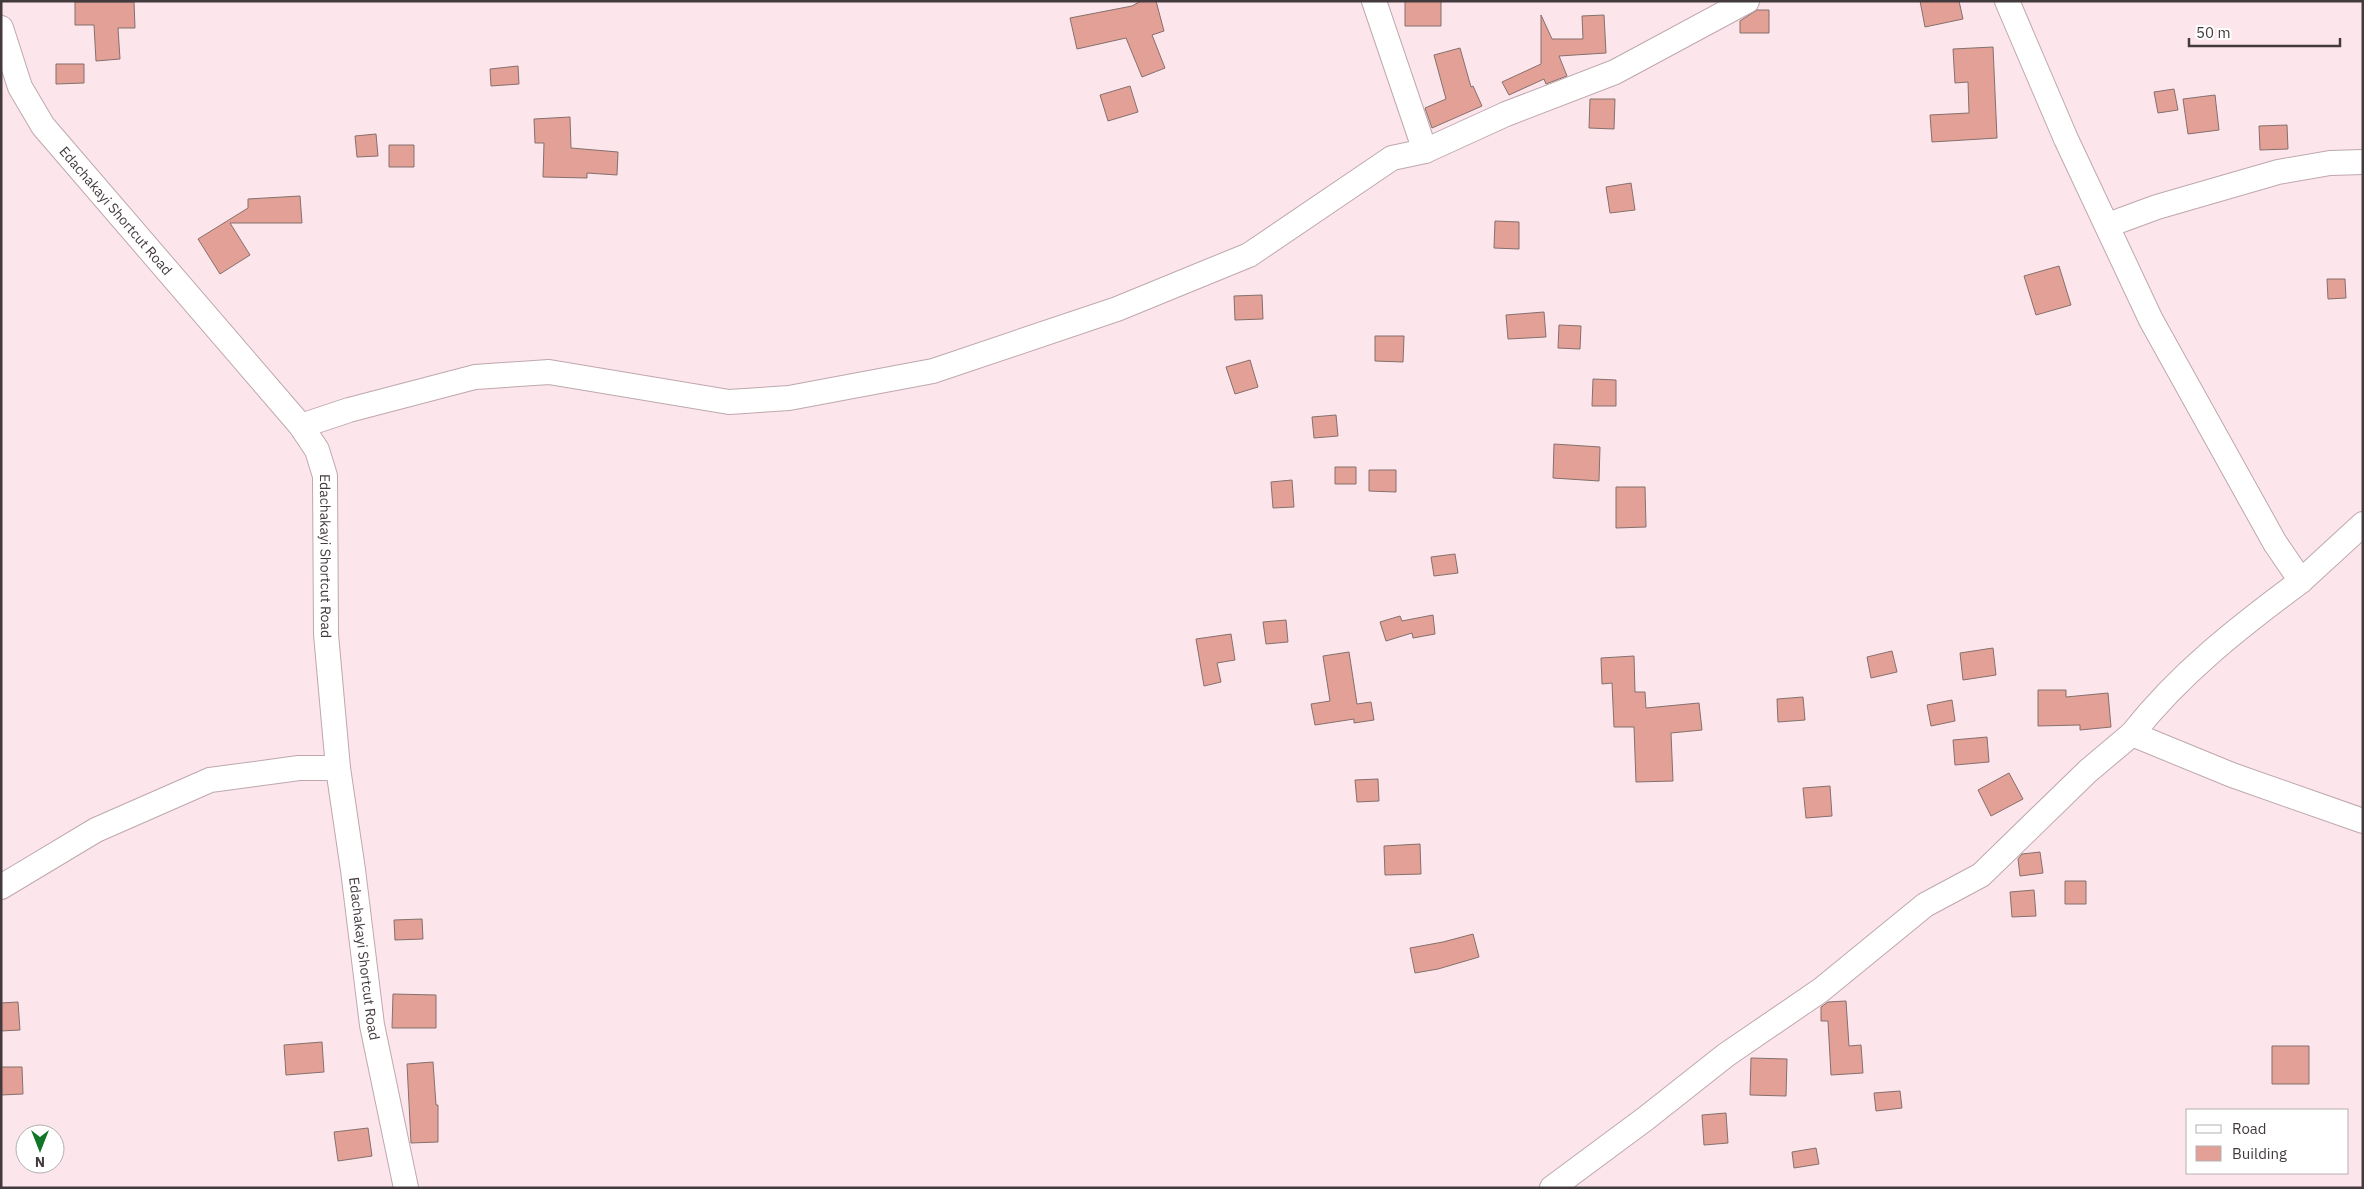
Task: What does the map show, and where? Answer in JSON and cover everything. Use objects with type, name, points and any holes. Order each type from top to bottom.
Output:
[{"type":"street","points":[[1374,1],[1426,151]]},
{"type":"street","points":[[301,426],[349,410],[475,377],[549,372],[729,402],[789,398],[933,371],[1117,309],[1249,255],[1392,158],[1426,151],[1506,114],[1615,72],[1747,1]]},
{"type":"street","points":[[2007,1],[2066,139],[2151,320],[2275,543],[2301,581]]},
{"type":"street","name":"Edachakayi Shortcut Road","points":[[1,28],[20,87],[43,126],[301,426],[317,450],[325,476],[326,634],[338,768],[372,1025],[406,1188]]},
{"type":"street","points":[[2108,225],[2157,207],[2278,172],[2330,163],[2363,162]]},
{"type":"street","points":[[1552,1188],[1645,1119],[1726,1055],[1821,990],[1925,905],[1981,875],[2088,771],[2132,734],[2154,706],[2232,633],[2301,581],[2363,524]]},
{"type":"street","points":[[2132,734],[2232,776],[2363,821]]},
{"type":"street","points":[[1,887],[96,830],[210,780],[299,768],[338,768]]},
{"type":"building","points":[[1141,1],[1156,1],[1164,31],[1152,35],[1165,68],[1142,77],[1126,38],[1077,49],[1070,18],[1132,6]]},
{"type":"building","points":[[1405,1],[1441,1],[1441,26],[1405,26]]},
{"type":"building","points":[[1920,1],[1959,1],[1963,19],[1925,27]]},
{"type":"building","points":[[75,2],[134,2],[135,28],[118,28],[120,59],[96,61],[94,25],[75,25]]},
{"type":"building","points":[[1757,10],[1769,10],[1769,33],[1740,33],[1740,21]]},
{"type":"building","points":[[1541,15],[1552,39],[1583,39],[1582,16],[1604,15],[1606,53],[1559,56],[1567,76],[1546,84],[1544,79],[1509,95],[1502,82],[1541,64]]},
{"type":"building","points":[[1993,47],[1997,138],[1932,142],[1930,115],[1969,113],[1968,82],[1955,83],[1953,49]]},
{"type":"building","points":[[1460,48],[1471,87],[1473,86],[1482,106],[1432,128],[1425,108],[1446,99],[1434,55]]},
{"type":"building","points":[[56,64],[84,64],[84,83],[56,84]]},
{"type":"building","points":[[518,66],[519,84],[491,86],[490,69]]},
{"type":"building","points":[[1130,86],[1138,112],[1108,121],[1100,95]]},
{"type":"building","points":[[2174,89],[2178,110],[2158,113],[2154,92]]},
{"type":"building","points":[[2215,95],[2219,130],[2188,134],[2183,99]]},
{"type":"building","points":[[1590,99],[1615,99],[1614,129],[1589,128]]},
{"type":"building","points":[[570,117],[571,148],[618,152],[617,175],[587,173],[587,178],[543,177],[544,143],[535,143],[534,119]]},
{"type":"building","points":[[2287,125],[2288,149],[2260,150],[2259,126]]},
{"type":"building","points":[[376,134],[378,156],[357,157],[355,136]]},
{"type":"building","points":[[389,145],[414,145],[414,167],[389,167]]},
{"type":"building","points":[[1631,183],[1635,210],[1610,213],[1606,187]]},
{"type":"building","points":[[300,196],[302,223],[230,223],[250,255],[220,274],[198,239],[248,208],[248,199]]},
{"type":"building","points":[[1495,221],[1519,222],[1519,249],[1494,248]]},
{"type":"building","points":[[2059,266],[2071,305],[2036,315],[2024,276]]},
{"type":"building","points":[[2327,279],[2345,279],[2346,298],[2328,299]]},
{"type":"building","points":[[1262,295],[1263,319],[1235,320],[1234,296]]},
{"type":"building","points":[[1544,312],[1546,337],[1508,339],[1506,315]]},
{"type":"building","points":[[1559,325],[1581,326],[1580,349],[1558,348]]},
{"type":"building","points":[[1375,336],[1404,336],[1403,362],[1375,361]]},
{"type":"building","points":[[1250,360],[1258,387],[1235,394],[1226,367]]},
{"type":"building","points":[[1593,379],[1616,380],[1616,406],[1592,406]]},
{"type":"building","points":[[1336,415],[1338,436],[1314,438],[1312,417]]},
{"type":"building","points":[[1554,444],[1600,447],[1599,481],[1553,478]]},
{"type":"building","points":[[1335,467],[1356,467],[1356,484],[1335,484]]},
{"type":"building","points":[[1369,470],[1396,470],[1396,492],[1369,491]]},
{"type":"building","points":[[1292,480],[1294,507],[1273,508],[1271,482]]},
{"type":"building","points":[[1616,487],[1645,487],[1646,527],[1616,528]]},
{"type":"building","points":[[1455,554],[1458,573],[1434,576],[1431,557]]},
{"type":"building","points":[[1433,615],[1435,634],[1413,638],[1412,633],[1386,641],[1380,622],[1400,616],[1402,621]]},
{"type":"building","points":[[1286,620],[1288,642],[1266,644],[1263,622]]},
{"type":"building","points":[[1231,634],[1235,660],[1217,663],[1221,682],[1204,686],[1196,639]]},
{"type":"building","points":[[1993,648],[1996,675],[1963,680],[1960,653]]},
{"type":"building","points":[[1892,651],[1897,672],[1871,678],[1867,657]]},
{"type":"building","points":[[1349,652],[1357,704],[1371,702],[1374,720],[1354,723],[1354,719],[1315,725],[1311,704],[1330,701],[1323,656]]},
{"type":"building","points":[[1634,656],[1635,692],[1645,692],[1646,708],[1699,703],[1702,730],[1671,733],[1673,781],[1636,782],[1634,727],[1614,727],[1612,683],[1602,684],[1601,658]]},
{"type":"building","points":[[2038,690],[2066,690],[2066,697],[2108,693],[2111,727],[2080,730],[2080,725],[2038,726]]},
{"type":"building","points":[[1803,697],[1805,720],[1778,722],[1777,699]]},
{"type":"building","points":[[1952,700],[1955,721],[1931,726],[1927,705]]},
{"type":"building","points":[[1987,737],[1989,762],[1955,765],[1953,740]]},
{"type":"building","points":[[2009,773],[2023,799],[1991,816],[1978,790]]},
{"type":"building","points":[[1378,779],[1379,801],[1357,802],[1355,780]]},
{"type":"building","points":[[1830,786],[1832,816],[1806,818],[1803,788]]},
{"type":"building","points":[[1420,844],[1421,874],[1385,875],[1384,846]]},
{"type":"building","points":[[2040,852],[2043,873],[2020,876],[2018,859],[2022,854]]},
{"type":"building","points":[[2065,881],[2086,881],[2086,904],[2065,904]]},
{"type":"building","points":[[2034,890],[2036,916],[2012,917],[2010,892]]},
{"type":"building","points":[[422,919],[423,939],[395,940],[394,920]]},
{"type":"building","points":[[1473,934],[1479,957],[1438,969],[1415,973],[1410,948]]},
{"type":"building","points":[[393,994],[436,995],[436,1028],[392,1028]]},
{"type":"building","points":[[1846,1001],[1849,1046],[1861,1045],[1863,1073],[1831,1075],[1828,1021],[1821,1021],[1821,1007],[1828,1002]]},
{"type":"building","points":[[18,1002],[20,1030],[1,1031],[1,1003]]},
{"type":"building","points":[[322,1042],[324,1072],[286,1075],[284,1045]]},
{"type":"building","points":[[2272,1046],[2309,1046],[2309,1084],[2272,1084]]},
{"type":"building","points":[[1751,1058],[1787,1059],[1786,1096],[1750,1095]]},
{"type":"building","points":[[433,1062],[436,1105],[438,1105],[438,1142],[411,1143],[407,1064]]},
{"type":"building","points":[[1,1067],[22,1067],[23,1094],[1,1095]]},
{"type":"building","points":[[1900,1091],[1902,1108],[1876,1111],[1874,1093]]},
{"type":"building","points":[[1726,1113],[1728,1143],[1704,1145],[1702,1115]]},
{"type":"building","points":[[368,1128],[372,1156],[338,1161],[334,1132]]},
{"type":"building","points":[[1816,1148],[1819,1164],[1794,1168],[1792,1152]]}]
